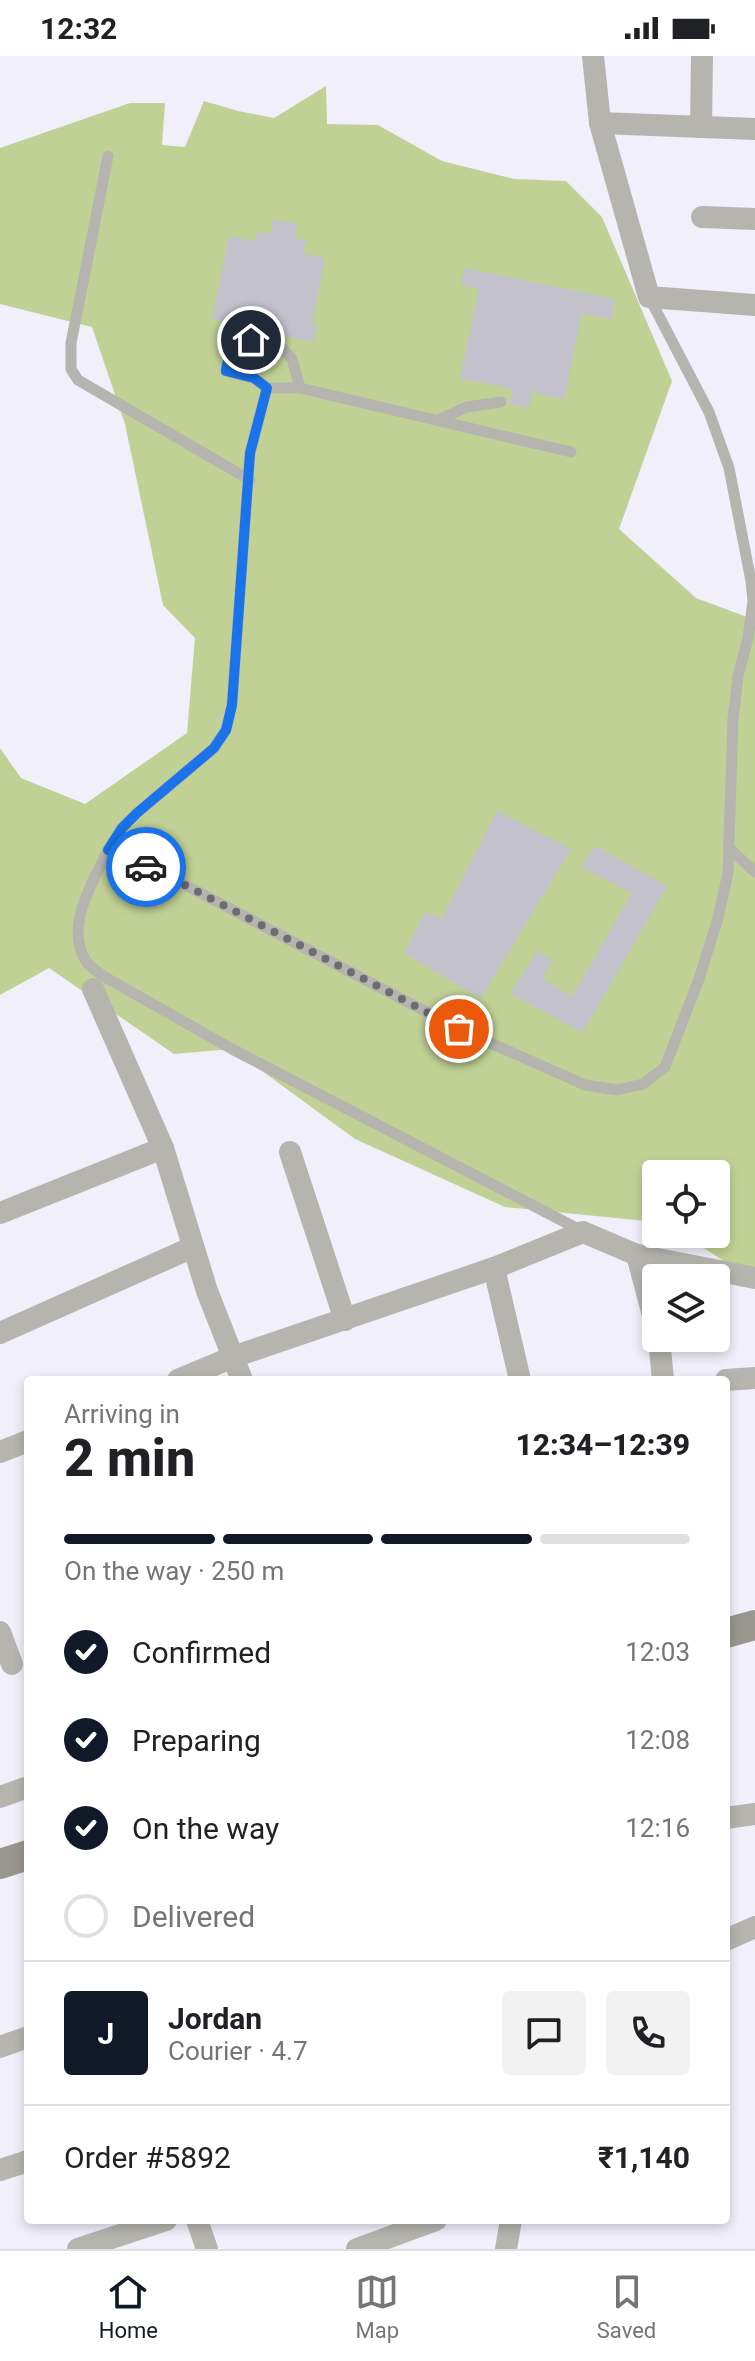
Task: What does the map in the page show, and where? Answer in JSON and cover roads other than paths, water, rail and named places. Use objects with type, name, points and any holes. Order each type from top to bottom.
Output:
[{"type":"street","points":[[593,56],[600,123],[649,297],[755,305]]},
{"type":"street","points":[[701,127],[702,56]]},
{"type":"street","points":[[600,123],[755,129]]},
{"type":"street","points":[[702,217],[755,219]]},
{"type":"street","points":[[93,989],[163,1148],[207,1291],[240,1376]]},
{"type":"street","points":[[0,1213],[163,1148]]},
{"type":"street","points":[[290,1152],[345,1320]]},
{"type":"street","points":[[188,1376],[233,1357],[494,1268],[583,1232],[637,1255],[755,1278]]},
{"type":"street","points":[[0,1333],[193,1247]]},
{"type":"street","points":[[637,1255],[642,1274]]},
{"type":"street","points":[[494,1268],[514,1376]]},
{"type":"street","points":[[660,1352],[663,1376]]},
{"type":"street","points":[[730,1380],[755,1378]]},
{"type":"street","points":[[0,1452],[24,1443]]},
{"type":"street","points":[[730,1632],[755,1625]]},
{"type":"street","points":[[0,1632],[13,1663]]},
{"type":"street","points":[[0,1797],[24,1788]]},
{"type":"street","points":[[730,1817],[755,1814]]},
{"type":"street","points":[[0,1864],[24,1856]]},
{"type":"street","points":[[730,1938],[755,1927]]},
{"type":"street","points":[[0,2047],[24,2043]]},
{"type":"street","points":[[0,2170],[24,2162]]},
{"type":"street","points":[[94,2224],[101,2242]]},
{"type":"street","points":[[78,2249],[154,2224]]},
{"type":"street","points":[[198,2224],[207,2249]]},
{"type":"street","points":[[357,2249],[425,2224]]},
{"type":"street","points":[[506,2249],[510,2224]]},
{"type":"lane","points":[[108,156],[71,343],[71,369],[78,380],[250,480]]},
{"type":"lane","points":[[108,850],[189,887],[459,1029],[585,1085],[617,1090],[643,1084],[665,1067],[699,979],[728,873],[733,719],[738,676],[748,638],[751,581],[729,468],[709,412],[649,297]]},
{"type":"lane","points":[[251,340],[238,344],[228,357],[226,371],[254,378],[267,388],[300,388],[571,452]]},
{"type":"lane","points":[[280,346],[292,359],[300,388]]},
{"type":"lane","points":[[267,388],[250,453],[232,705],[226,730],[214,748],[122,828],[108,850],[81,911],[78,931],[80,946],[88,964],[103,976],[232,1049],[583,1232]]},
{"type":"lane","points":[[438,420],[467,407],[501,402]]},
{"type":"lane","points":[[729,848],[755,872]]}]
